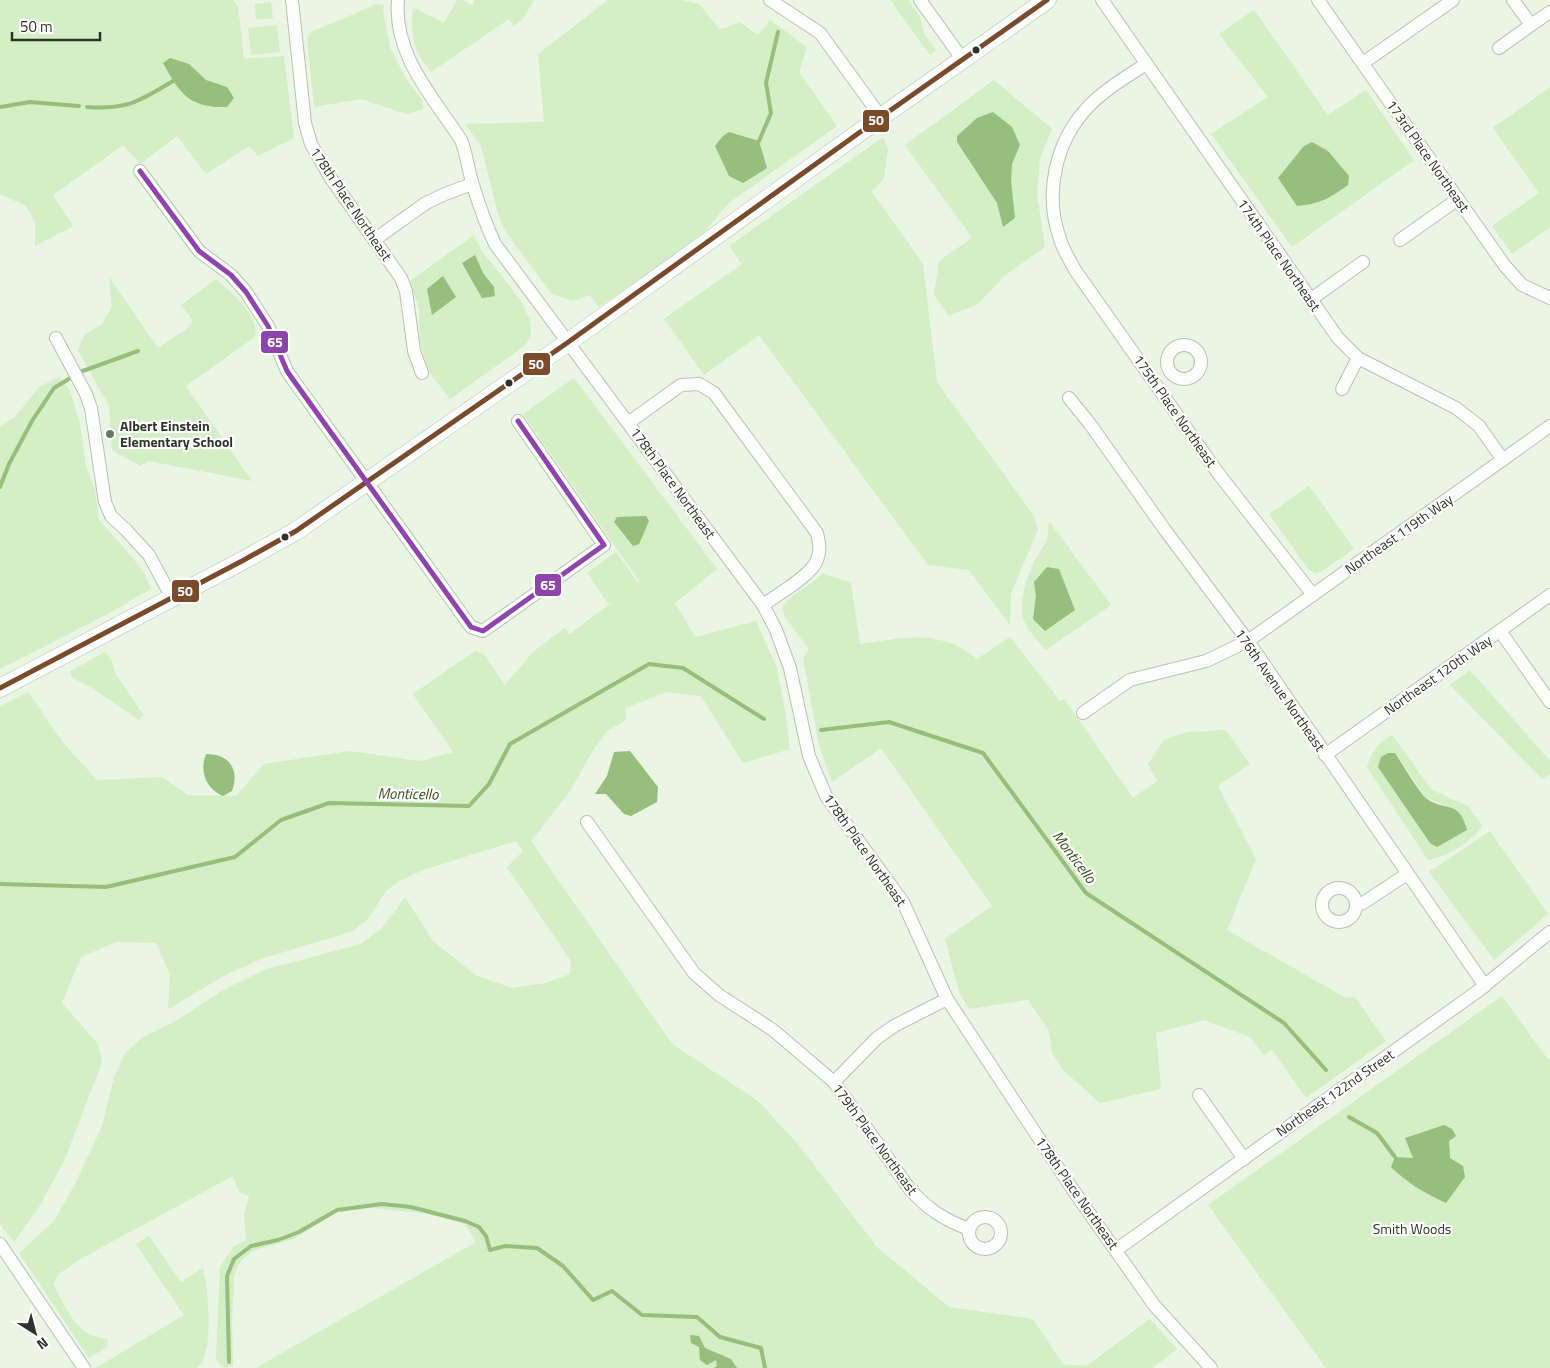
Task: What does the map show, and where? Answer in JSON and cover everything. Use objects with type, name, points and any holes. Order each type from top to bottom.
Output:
[{"type":"street","name":"178th Place Northeast","points":[[292,0],[305,124],[311,144],[320,161],[401,278],[406,290],[414,351],[422,373]]},
{"type":"street","name":"178th Place Northeast","points":[[398,0],[397,11],[404,50],[411,65],[461,140],[466,152],[472,184],[487,229],[495,244],[763,605],[776,630],[790,668],[809,756],[826,796],[903,902],[947,999],[1073,1190],[1154,1304],[1211,1368]]},
{"type":"street","points":[[770,0],[820,34],[881,116]]},
{"type":"street","points":[[920,0],[963,60]]},
{"type":"street","points":[[0,688],[296,531],[567,343],[881,116],[1047,0]]},
{"type":"street","name":"174th Place Northeast","points":[[1102,0],[1338,338],[1358,358],[1456,408],[1479,426],[1503,460]]},
{"type":"street","name":"173rd Place Northeast","points":[[1318,0],[1505,266],[1522,285],[1550,298]]},
{"type":"street","points":[[1363,63],[1453,0]]},
{"type":"street","points":[[1514,0],[1531,26]]},
{"type":"street","points":[[1499,48],[1550,12]]},
{"type":"street","name":"175th Place Northeast","points":[[1146,64],[1100,95],[1087,108],[1068,135],[1056,168],[1052,191],[1054,217],[1060,239],[1075,270],[1218,473],[1312,595]]},
{"type":"street","points":[[140,171],[199,251],[231,275],[246,292],[268,326],[287,371],[471,627],[483,631],[604,545],[518,421]]},
{"type":"street","points":[[374,240],[426,203],[472,184]]},
{"type":"street","points":[[1400,240],[1458,199]]},
{"type":"street","points":[[1310,300],[1363,262]]},
{"type":"street","points":[[56,338],[86,394],[91,408],[105,502],[111,516],[149,556],[172,598]]},
{"type":"street","points":[[1342,389],[1358,358]]},
{"type":"street","points":[[1154,381],[1170,371]]},
{"type":"street","points":[[628,423],[681,385],[699,384],[714,393],[817,533],[820,548],[813,570],[763,605]]},
{"type":"street","name":"176th Avenue Northeast","points":[[1070,398],[1248,642],[1485,986]]},
{"type":"street","name":"Northeast 119th Way","points":[[1083,713],[1130,680],[1206,661],[1248,642],[1550,426]]},
{"type":"street","name":"Northeast 120th Way","points":[[1325,755],[1550,595]]},
{"type":"street","points":[[1500,631],[1550,702]]},
{"type":"street","name":"179th Place Northeast","points":[[586,822],[694,973],[719,995],[773,1030],[834,1082],[909,1188],[922,1203],[935,1213],[969,1229]]},
{"type":"street","points":[[1356,905],[1363,903],[1407,874]]},
{"type":"street","name":"Northeast 122nd Street","points":[[1116,1250],[1548,939]]},
{"type":"street","points":[[834,1082],[877,1038],[894,1026],[947,999]]},
{"type":"street","points":[[1199,1095],[1244,1158]]},
{"type":"street","points":[[0,1244],[84,1368]]},
{"type":"green space","points":[[0,0],[233,0],[238,6],[244,59],[284,56],[294,138],[258,156],[249,146],[206,174],[177,136],[140,164],[123,145],[53,195],[73,226],[35,246],[35,222],[26,206],[0,194]]},
{"type":"green space","points":[[457,0],[462,0],[473,6],[474,0],[534,0],[523,19],[514,26],[509,19],[431,72],[420,57],[414,41],[412,18],[414,8],[444,23]]},
{"type":"green space","points":[[608,0],[682,0],[699,4],[720,30],[740,22],[758,35],[770,20],[807,47],[799,72],[837,126],[729,203],[699,238],[599,307],[590,295],[573,301],[552,294],[505,231],[498,214],[481,146],[465,124],[544,122],[538,54]]},
{"type":"green space","points":[[890,0],[908,0],[920,17],[924,34],[936,50],[930,55]]},
{"type":"green space","points":[[271,2],[273,18],[256,20],[255,4]]},
{"type":"green space","points":[[377,4],[384,5],[383,10],[390,48],[407,80],[422,100],[423,109],[406,114],[361,99],[314,107],[307,38],[311,32]]},
{"type":"green space","points":[[1254,10],[1328,115],[1366,90],[1414,160],[1292,247],[1211,134],[1268,97],[1219,34]]},
{"type":"green space","points":[[277,25],[280,52],[251,55],[248,28]]},
{"type":"green space","points":[[994,80],[1052,129],[1040,158],[1037,194],[1045,247],[1003,277],[978,304],[949,316],[934,295],[939,261],[972,238],[905,145]]},
{"type":"green space","points":[[1550,87],[1550,227],[1512,254],[1492,226],[1539,193],[1493,128]]},
{"type":"green space","points":[[883,137],[888,149],[884,178],[872,192],[923,264],[937,382],[1034,516],[1038,530],[1011,593],[1010,625],[969,570],[928,565],[759,335],[704,375],[664,319],[742,264],[729,246]]},
{"type":"green space","points":[[474,235],[481,249],[519,299],[530,320],[531,333],[523,347],[450,399],[430,373],[425,360],[420,342],[419,309],[410,281]]},
{"type":"green space","points":[[109,277],[158,348],[189,327],[193,321],[181,305],[216,279],[236,297],[249,313],[255,329],[255,337],[186,386],[252,481],[149,461],[140,466],[112,450],[109,406],[78,350],[84,335],[102,324],[112,307]]},
{"type":"green space","points":[[59,377],[70,390],[80,424],[86,467],[95,489],[99,520],[133,558],[145,575],[151,589],[106,615],[0,669],[0,426],[15,417],[39,387]]},
{"type":"green space","points":[[574,378],[717,569],[675,603],[695,637],[756,621],[777,668],[790,749],[743,763],[701,696],[666,692],[626,708],[625,721],[607,731],[591,754],[570,791],[531,841],[672,1044],[758,1101],[796,1142],[878,1248],[949,1307],[1033,1319],[1063,1364],[1086,1366],[1150,1319],[1177,1349],[1152,1368],[256,1368],[476,1242],[465,1224],[423,1213],[372,1208],[337,1212],[294,1239],[252,1251],[239,1263],[234,1276],[233,1366],[225,1368],[221,1366],[216,1358],[220,1267],[234,1246],[246,1240],[244,1215],[249,1196],[239,1192],[233,1176],[82,1258],[60,1273],[53,1284],[78,1326],[89,1334],[108,1340],[107,1347],[89,1358],[19,1253],[54,1221],[75,1184],[102,1126],[114,1077],[125,1053],[142,1038],[179,1019],[220,992],[241,981],[267,969],[361,944],[382,928],[405,897],[433,941],[475,975],[512,988],[546,983],[570,974],[571,961],[507,867],[523,851],[516,841],[426,869],[399,881],[386,891],[368,919],[353,931],[264,958],[229,973],[168,1009],[170,975],[156,943],[116,942],[81,957],[62,1003],[98,1044],[102,1062],[65,1159],[39,1207],[14,1242],[0,1224],[0,706],[28,692],[61,740],[97,780],[162,777],[188,795],[236,796],[264,764],[350,751],[420,761],[453,752],[413,694],[475,651],[484,654],[505,685],[533,652],[565,628],[570,634],[614,601],[609,604],[587,573],[616,552],[638,583],[640,582],[523,414]]},
{"type":"green space","points":[[1309,486],[1354,549],[1321,572],[1315,573],[1309,570],[1269,514]]},
{"type":"green space","points":[[1049,521],[1111,605],[1046,650],[1027,628],[1023,618],[1022,599],[1034,562],[1047,540]]},
{"type":"green space","points":[[823,573],[851,583],[860,644],[907,638],[935,639],[963,649],[977,659],[1010,637],[1060,701],[1064,699],[1133,798],[1157,781],[1148,764],[1164,740],[1187,732],[1226,730],[1250,764],[1218,786],[1256,859],[1227,930],[1346,998],[1355,997],[1386,1041],[1306,1098],[1272,1050],[1264,1055],[1250,1037],[1204,1020],[1156,1033],[1161,1089],[1100,1103],[1063,1070],[1052,1053],[1049,1031],[1028,1000],[969,1009],[959,992],[945,939],[992,906],[881,748],[832,782],[819,745],[803,658],[809,650],[786,618],[782,609],[790,598]]},
{"type":"green space","points":[[105,652],[111,659],[116,675],[144,715],[139,720],[92,688],[72,678],[70,671]]},
{"type":"green space","points":[[1470,670],[1550,761],[1550,774],[1542,779],[1450,685]]},
{"type":"green space","points":[[1392,735],[1432,790],[1468,806],[1482,826],[1465,843],[1451,852],[1428,860],[1367,767],[1373,752]],"holes":[[[1395,753],[1426,798],[1458,811],[1430,843]]]},
{"type":"green space","points":[[1490,831],[1548,914],[1494,960],[1429,872]]},
{"type":"green space","name":"Smith Woods","points":[[1502,996],[1550,1062],[1550,1368],[1326,1368],[1208,1205]]},
{"type":"green space","points":[[149,1236],[181,1282],[203,1268],[209,1321],[203,1361],[197,1368],[96,1368],[184,1315],[136,1244]]},
{"type":"shaded area","points":[[170,58],[189,64],[206,80],[227,87],[234,98],[227,107],[214,107],[203,105],[187,97],[175,83],[163,63]]},
{"type":"shaded area","points":[[993,112],[1012,127],[1020,145],[1012,164],[1011,181],[1015,218],[1003,227],[997,203],[957,142],[957,136],[977,118]]},
{"type":"shaded area","points":[[729,132],[759,141],[767,168],[743,183],[729,176],[715,146]]},
{"type":"shaded area","points":[[1312,142],[1328,151],[1349,176],[1348,185],[1324,200],[1297,206],[1278,178],[1304,146]]},
{"type":"shaded area","points":[[475,255],[483,273],[494,287],[495,296],[482,298],[462,263]]},
{"type":"shaded area","points":[[443,276],[456,297],[432,315],[427,289]]},
{"type":"shaded area","points":[[646,516],[649,521],[639,544],[633,546],[614,522],[617,517]]},
{"type":"shaded area","points":[[1047,567],[1059,569],[1075,610],[1045,631],[1033,619],[1036,596],[1034,582]]},
{"type":"shaded area","points":[[630,751],[658,787],[657,802],[631,816],[624,814],[606,794],[595,794],[607,776],[614,752]]},
{"type":"shaded area","points":[[1388,753],[1395,753],[1415,785],[1427,799],[1456,810],[1464,820],[1467,830],[1437,847],[1430,843],[1378,767],[1381,757]]},
{"type":"shaded area","points":[[206,754],[221,757],[231,764],[235,776],[232,791],[223,796],[208,784],[203,767]]},
{"type":"shaded area","points":[[1444,1125],[1452,1129],[1456,1136],[1449,1141],[1450,1158],[1463,1166],[1465,1177],[1446,1203],[1417,1188],[1391,1167],[1395,1157],[1413,1158],[1405,1138]]},
{"type":"shaded area","points":[[690,1335],[699,1336],[705,1348],[731,1359],[737,1368],[714,1368],[717,1366],[716,1360],[707,1365],[700,1360],[699,1347],[691,1343]]},
{"type":"waterway","points":[[759,141],[771,113],[766,83],[778,32]]},
{"type":"waterway","points":[[87,107],[113,107],[133,103],[173,81]]},
{"type":"waterway","points":[[0,107],[30,102],[79,106]]},
{"type":"waterway","points":[[0,487],[9,464],[32,421],[54,388],[80,372],[138,351]]},
{"type":"waterway","name":"Monticello","points":[[0,884],[106,887],[235,857],[281,820],[329,803],[469,806],[489,784],[510,744],[649,664],[683,668],[764,719]]},
{"type":"waterway","name":"Monticello","points":[[821,730],[889,722],[983,753],[1086,893],[1284,1023],[1326,1070]]},
{"type":"waterway","name":"Monticello","points":[[1349,1117],[1377,1133],[1395,1157]]},
{"type":"waterway","points":[[229,1362],[227,1276],[234,1259],[251,1246],[278,1240],[299,1232],[337,1210],[382,1204],[411,1207],[465,1221],[479,1227],[486,1236],[490,1250],[505,1246],[537,1248],[563,1266],[593,1300],[612,1291],[642,1315],[697,1317],[720,1337],[761,1348],[765,1368]]},
{"type":"transit line","name":"50","points":[[0,688],[296,531],[567,343],[1047,0]]},
{"type":"transit line","name":"65","points":[[140,171],[199,251],[231,275],[246,292],[268,326],[287,371],[471,627],[483,631],[604,545],[518,421]]},
{"type":"place","name":"Albert Einstein Elementary School","points":[[110,434]]}]
